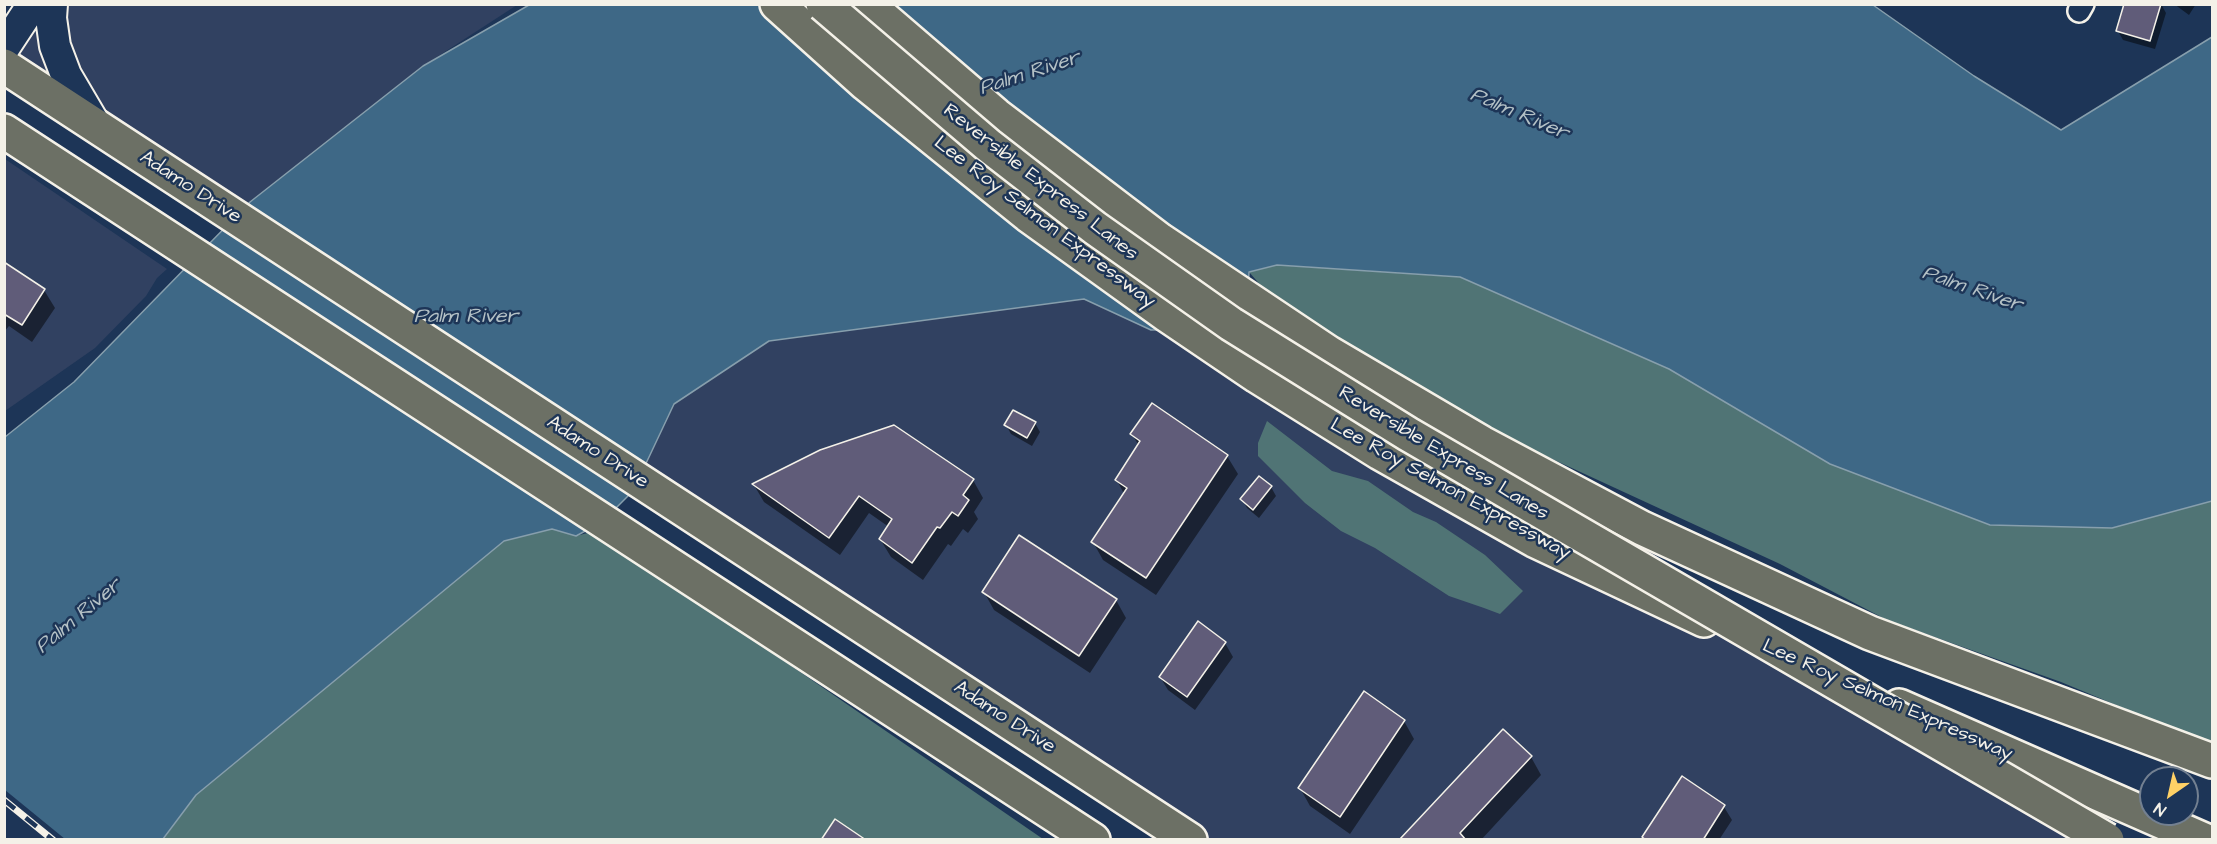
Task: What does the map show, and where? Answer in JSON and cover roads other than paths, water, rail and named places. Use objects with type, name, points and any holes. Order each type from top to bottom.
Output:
[{"type":"main road","name":"Lee Roy Selmon Expressway","points":[[777,4],[875,91],[1028,215],[1158,309],[1257,376],[1380,453],[1553,549],[1730,632],[2204,840]]},
{"type":"main road","name":"Reversible Express Lanes","points":[[823,4],[926,95],[1043,189],[1240,330],[1408,434],[2107,840]]},
{"type":"main road","points":[[867,4],[1034,144],[1160,240],[1267,313],[1390,391],[1482,443],[1586,499],[1709,560],[1870,633],[2212,761]]},
{"type":"main road","name":"Adamo Drive","points":[[4,66],[1190,840]]},
{"type":"main road","points":[[4,131],[1091,839]]},
{"type":"street","points":[[4,48],[33,4]]},
{"type":"street","points":[[52,4],[51,18],[56,46],[66,75],[96,126]]},
{"type":"water","name":"Palm River","points":[[529,5],[1873,5],[1974,76],[2061,130],[2212,37],[2212,501],[2112,528],[1990,525],[1830,464],[1669,369],[1460,277],[1277,265],[1249,272],[1247,315],[1201,329],[1151,330],[1084,299],[769,341],[674,404],[633,491],[602,522],[576,536],[552,529],[504,541],[196,795],[163,839],[5,840],[5,437],[74,382],[250,202],[423,66]]},
{"type":"railway","points":[[4,800],[53,840]]}]
